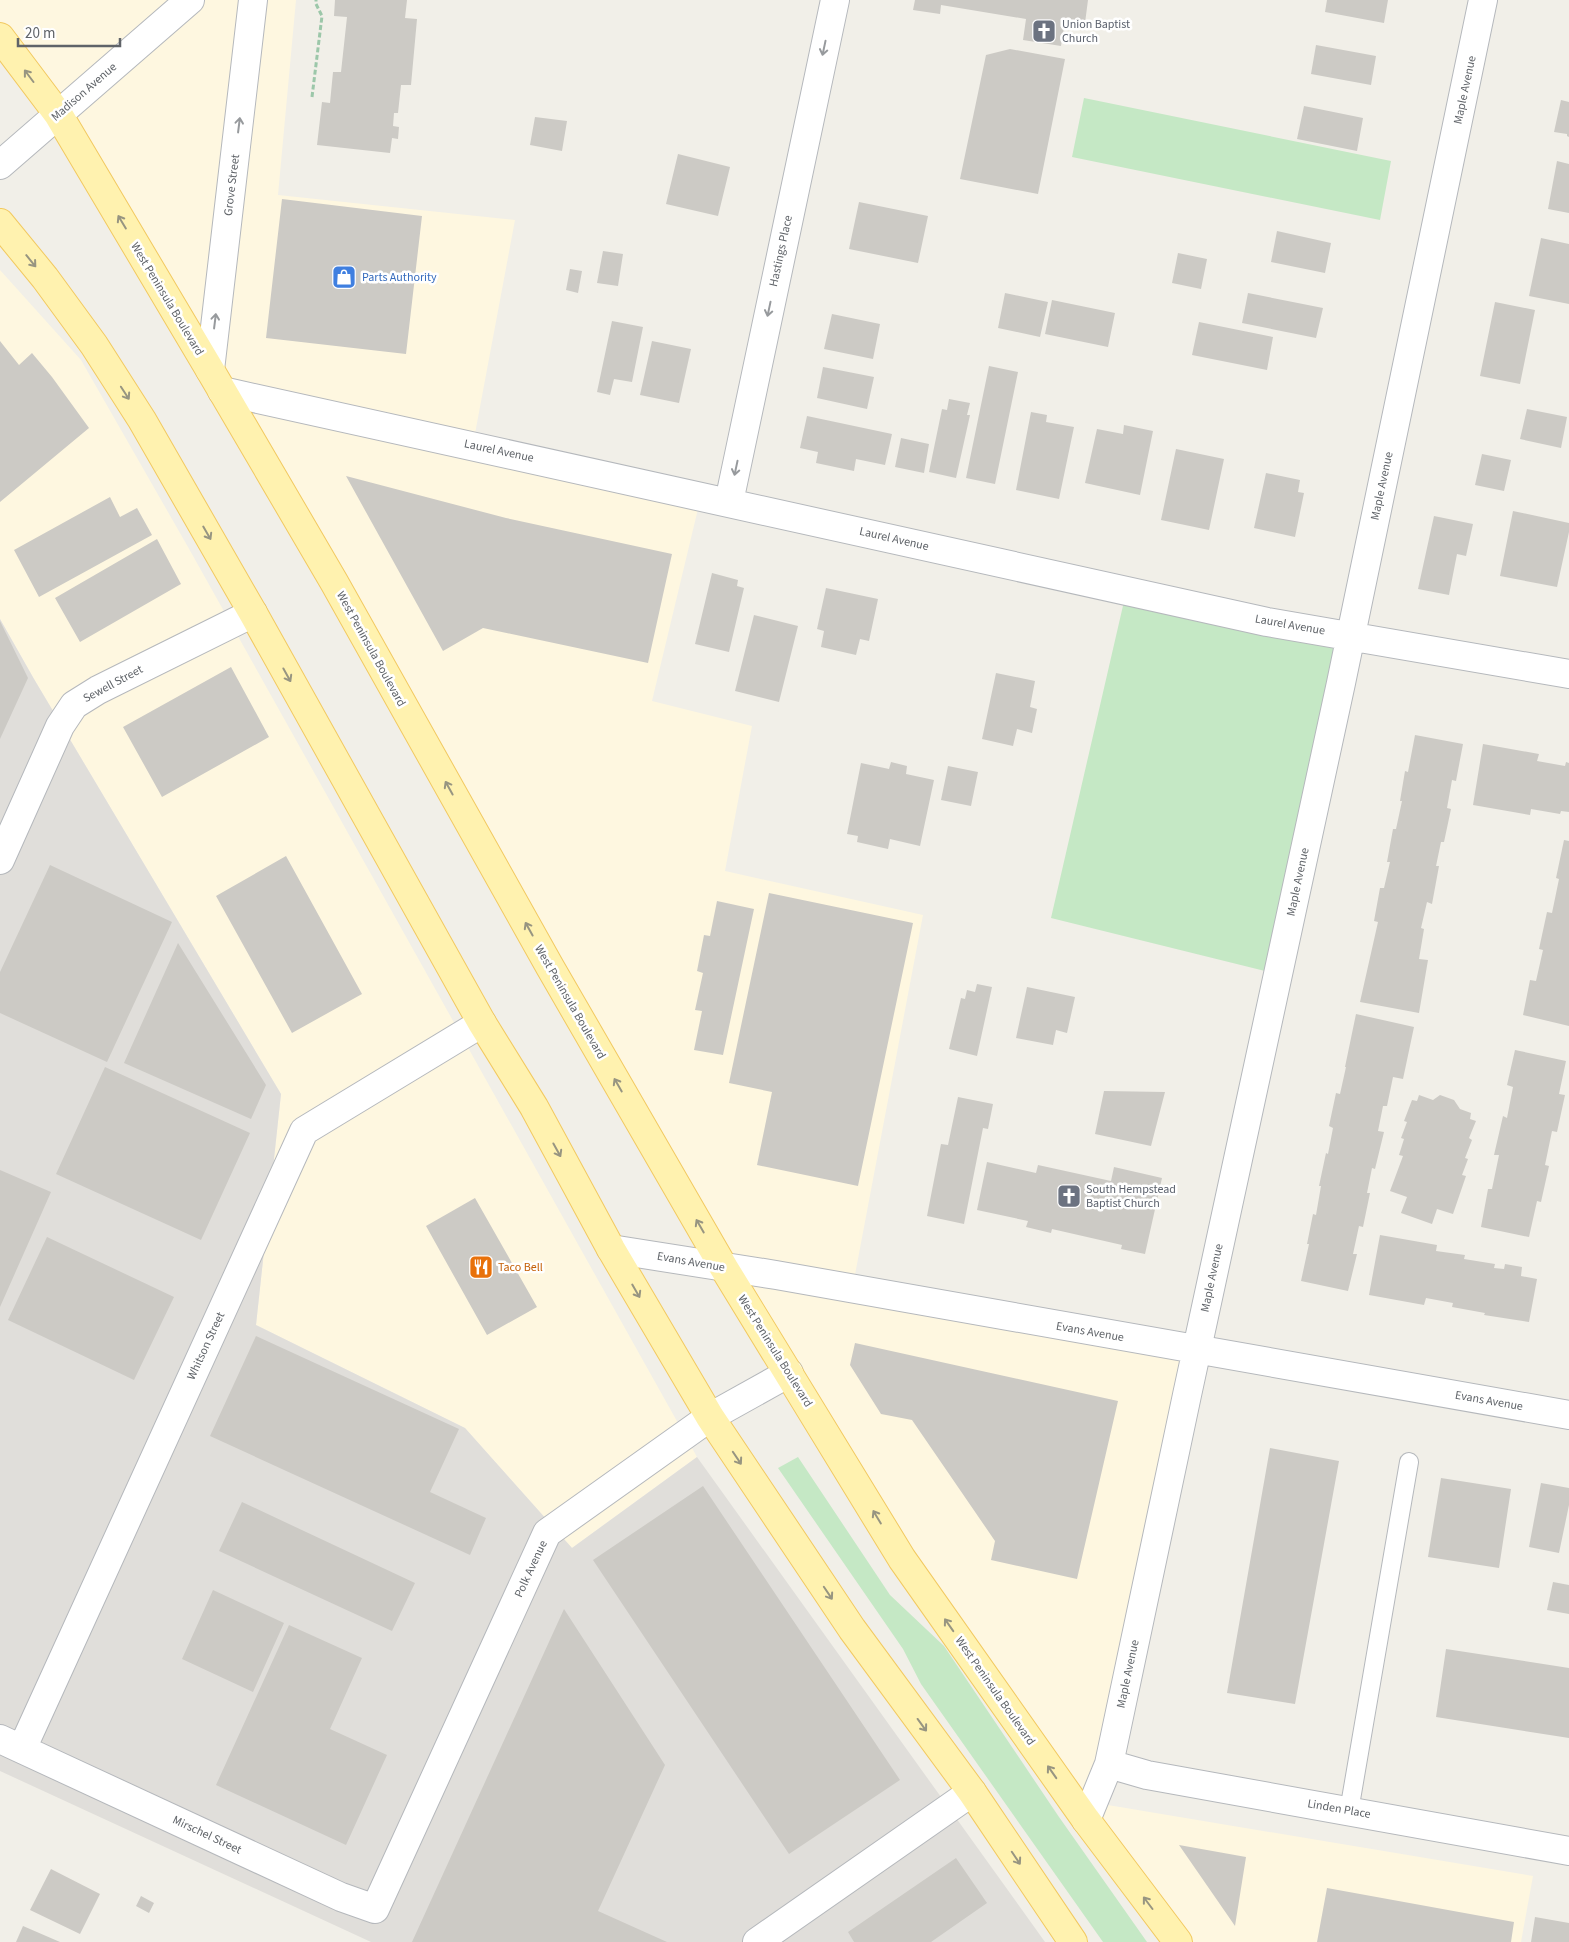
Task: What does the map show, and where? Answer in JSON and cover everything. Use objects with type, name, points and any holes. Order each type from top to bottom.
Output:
[{"type":"main road","name":"West Peninsula Boulevard","points":[[0,37],[58,114],[216,380],[334,582],[550,967],[724,1268],[902,1559],[1086,1820],[1178,1942]]},
{"type":"main road","points":[[0,223],[45,278],[94,345],[142,420],[253,613],[482,1023],[534,1107],[612,1249],[710,1417],[852,1629],[972,1792],[1073,1942]]},
{"type":"street","name":"Madison Avenue","points":[[0,165],[190,0]]},
{"type":"street","name":"Grove Street","points":[[216,380],[254,0]]},
{"type":"street","name":"Hastings Place","points":[[729,502],[835,0]]},
{"type":"street","name":"Maple Avenue","points":[[1086,1820],[1109,1764],[1196,1350],[1351,636],[1484,0]]},
{"type":"street","name":"Laurel Avenue","points":[[216,380],[729,502],[1267,622],[1569,674]]},
{"type":"street","name":"Sewell Street","points":[[0,860],[60,726],[74,705],[98,690],[253,613]]},
{"type":"street","name":"Whitson Street","points":[[11,1744],[304,1131],[482,1023]]},
{"type":"street","name":"Evans Avenue","points":[[612,1249],[776,1275],[1569,1415]]},
{"type":"street","name":"Polk Avenue","points":[[394,1868],[547,1533],[710,1417],[789,1373]]},
{"type":"street","name":"Mirschel Street","points":[[11,1744],[341,1897],[375,1908],[394,1868]]},
{"type":"street","name":"Linden Place","points":[[1109,1764],[1147,1775],[1569,1851]]},
{"type":"street","points":[[757,1942],[972,1792]]},
{"type":"lane","points":[[1349,1811],[1410,1462]]},
{"type":"path","points":[[312,97],[322,16],[316,0]]},
{"type":"shaded area","points":[[0,0],[296,0],[278,195],[515,220],[474,439],[703,488],[652,701],[752,726],[725,871],[923,915],[854,1280],[1188,1339],[1098,1765],[1084,1801],[907,1551],[689,1188],[33,66],[0,22]]},
{"type":"shaded area","points":[[0,270],[81,360],[188,547],[697,1457],[572,1548],[465,1428],[256,1325],[281,1094],[0,619]]},
{"type":"shaded area","points":[[0,619],[281,1094],[256,1325],[465,1428],[572,1548],[697,1457],[1045,1942],[371,1942],[0,1771]]},
{"type":"shaded area","points":[[1084,1801],[1533,1876],[1521,1942],[1193,1942]]},
{"type":"green space","points":[[1084,98],[1391,161],[1380,220],[1072,157]]},
{"type":"green space","points":[[1125,597],[1343,641],[1269,972],[1051,918]]},
{"type":"green space","points":[[798,1457],[890,1595],[944,1646],[1059,1817],[1147,1942],[1103,1942],[921,1684],[903,1649],[778,1468]]},
{"type":"building","points":[[335,0],[407,0],[405,18],[417,19],[411,85],[401,85],[398,113],[394,113],[393,126],[399,127],[398,139],[392,138],[390,153],[317,145],[322,102],[330,103],[333,72],[341,72],[347,17],[334,16]]},
{"type":"building","name":"Union Baptist Church","points":[[915,0],[1088,0],[1085,23],[1065,20],[1061,46],[1023,40],[1026,19],[941,5],[940,14],[913,10]]},
{"type":"building","points":[[1327,0],[1388,0],[1384,23],[1325,12]]},
{"type":"building","points":[[1316,45],[1376,56],[1371,85],[1311,74]]},
{"type":"building","points":[[1010,49],[1065,59],[1038,194],[960,179],[986,55]]},
{"type":"building","points":[[1561,100],[1569,102],[1569,137],[1567,134],[1554,132]]},
{"type":"building","points":[[1304,106],[1363,118],[1357,151],[1297,139]]},
{"type":"building","points":[[535,117],[567,121],[562,151],[530,145]]},
{"type":"building","points":[[678,154],[730,167],[718,216],[666,204]]},
{"type":"building","points":[[1557,161],[1569,164],[1569,213],[1548,209]]},
{"type":"building","name":"Parts Authority","points":[[282,199],[422,216],[406,354],[266,338]]},
{"type":"building","points":[[859,202],[928,216],[918,263],[849,249]]},
{"type":"building","points":[[1277,231],[1331,243],[1325,273],[1271,262]]},
{"type":"building","points":[[1541,238],[1569,244],[1569,304],[1529,296]]},
{"type":"building","points":[[603,251],[623,254],[618,286],[597,283]]},
{"type":"building","points":[[1178,253],[1207,259],[1201,289],[1172,283]]},
{"type":"building","points":[[570,269],[582,271],[578,293],[566,290]]},
{"type":"building","points":[[1005,293],[1048,302],[1040,337],[998,328]]},
{"type":"building","points":[[1248,293],[1323,308],[1316,338],[1242,323]]},
{"type":"building","points":[[1052,300],[1115,313],[1108,347],[1045,334]]},
{"type":"building","points":[[1495,302],[1535,310],[1520,384],[1480,376]]},
{"type":"building","points":[[832,314],[880,324],[873,359],[824,349]]},
{"type":"building","points":[[612,321],[643,327],[632,382],[614,379],[610,395],[597,392]]},
{"type":"building","points":[[1199,322],[1273,337],[1267,370],[1192,355]]},
{"type":"building","points":[[0,341],[19,365],[32,353],[89,428],[0,502]]},
{"type":"building","points":[[652,341],[691,349],[679,403],[640,395]]},
{"type":"building","points":[[989,366],[1018,372],[995,484],[966,478]]},
{"type":"building","points":[[823,367],[874,377],[867,409],[817,398]]},
{"type":"building","points":[[949,399],[970,403],[967,415],[970,415],[956,478],[929,472],[942,409],[947,410]]},
{"type":"building","points":[[1527,409],[1567,417],[1561,448],[1520,439]]},
{"type":"building","points":[[1031,412],[1047,415],[1046,422],[1074,427],[1059,499],[1016,490]]},
{"type":"building","points":[[807,416],[892,434],[885,465],[856,459],[854,471],[816,463],[818,452],[800,448]]},
{"type":"building","points":[[1124,425],[1153,431],[1140,495],[1085,483],[1097,429],[1123,434]]},
{"type":"building","points":[[901,438],[929,444],[924,473],[895,467]]},
{"type":"building","points":[[1176,449],[1224,459],[1209,530],[1161,520]]},
{"type":"building","points":[[1482,454],[1511,460],[1504,491],[1475,485]]},
{"type":"building","points":[[1266,473],[1300,480],[1298,492],[1304,493],[1295,537],[1254,528]]},
{"type":"building","points":[[346,476],[506,518],[672,554],[648,663],[483,628],[443,651]]},
{"type":"building","points":[[110,497],[120,517],[137,508],[152,535],[39,597],[14,550]]},
{"type":"building","points":[[1513,511],[1569,523],[1569,532],[1557,587],[1500,576]]},
{"type":"building","points":[[1434,516],[1473,524],[1466,556],[1457,554],[1449,595],[1418,589]]},
{"type":"building","points":[[157,539],[181,584],[80,642],[55,598]]},
{"type":"building","points":[[712,573],[738,580],[737,586],[744,588],[729,652],[695,644]]},
{"type":"building","points":[[826,588],[878,599],[869,641],[860,639],[856,655],[821,647],[824,631],[817,629]]},
{"type":"building","points":[[754,615],[798,626],[779,702],[735,691]]},
{"type":"building","points":[[0,621],[28,678],[0,739]]},
{"type":"building","points":[[231,667],[269,737],[162,797],[123,727]]},
{"type":"building","points":[[996,673],[1035,681],[1030,707],[1037,709],[1032,733],[1017,729],[1013,746],[982,739]]},
{"type":"building","points":[[1415,735],[1463,744],[1456,781],[1452,780],[1447,808],[1451,809],[1444,842],[1441,842],[1436,866],[1439,866],[1432,904],[1427,902],[1421,928],[1424,929],[1419,959],[1428,960],[1419,1013],[1360,1002],[1378,922],[1374,921],[1380,888],[1384,888],[1390,862],[1387,862],[1393,829],[1396,829],[1402,801],[1400,801],[1405,771],[1408,772]]},
{"type":"building","points":[[1483,744],[1539,754],[1537,761],[1565,766],[1566,762],[1569,763],[1569,812],[1561,811],[1560,814],[1531,809],[1530,815],[1473,805]]},
{"type":"building","points":[[891,762],[907,766],[906,774],[934,780],[920,846],[890,839],[888,849],[857,842],[858,836],[847,834],[861,763],[889,769]]},
{"type":"building","points":[[948,766],[978,772],[971,806],[941,800]]},
{"type":"building","points":[[1564,840],[1569,841],[1569,1026],[1523,1015],[1530,980],[1536,981],[1543,950],[1539,949],[1547,912],[1552,913],[1559,879],[1556,878]]},
{"type":"building","points":[[286,856],[362,994],[292,1033],[216,896]]},
{"type":"building","points":[[50,865],[172,922],[107,1062],[0,1013],[0,972]]},
{"type":"building","points":[[769,893],[913,923],[858,1186],[757,1165],[772,1092],[729,1083]]},
{"type":"building","points":[[717,901],[754,909],[723,1055],[694,1050],[702,1011],[695,1010],[703,973],[697,971],[704,935],[710,936]]},
{"type":"building","points":[[178,943],[266,1085],[251,1119],[124,1063]]},
{"type":"building","points":[[977,984],[992,987],[977,1056],[949,1049],[961,998],[965,999],[967,990],[975,992]]},
{"type":"building","points":[[1027,987],[1075,997],[1067,1033],[1056,1030],[1053,1045],[1016,1038]]},
{"type":"building","points":[[1356,1014],[1414,1027],[1403,1079],[1393,1077],[1387,1106],[1383,1106],[1378,1131],[1384,1132],[1375,1169],[1372,1168],[1367,1193],[1370,1193],[1363,1227],[1359,1226],[1353,1254],[1357,1254],[1348,1291],[1301,1281],[1313,1214],[1316,1215],[1321,1186],[1319,1186],[1333,1128],[1329,1126],[1336,1093],[1340,1094]]},
{"type":"building","points":[[1515,1050],[1566,1061],[1559,1094],[1565,1095],[1557,1132],[1552,1131],[1545,1165],[1549,1166],[1541,1202],[1537,1201],[1529,1237],[1481,1227],[1488,1189],[1492,1189],[1499,1155],[1494,1155],[1503,1116],[1507,1118],[1513,1087],[1507,1085]]},
{"type":"building","points":[[105,1067],[250,1133],[201,1240],[56,1174]]},
{"type":"building","points":[[1104,1091],[1165,1092],[1151,1146],[1095,1134]]},
{"type":"building","points":[[1419,1095],[1433,1100],[1440,1095],[1454,1100],[1460,1109],[1471,1113],[1470,1119],[1476,1121],[1469,1138],[1472,1140],[1465,1158],[1468,1159],[1462,1175],[1466,1176],[1453,1214],[1437,1209],[1432,1224],[1401,1213],[1407,1197],[1390,1191],[1403,1156],[1399,1155],[1404,1139],[1401,1138],[1407,1122],[1404,1121],[1412,1100],[1417,1101]]},
{"type":"building","points":[[958,1097],[993,1104],[988,1129],[983,1128],[964,1224],[927,1216],[941,1144],[948,1145]]},
{"type":"building","name":"South Hempstead Baptist Church","points":[[987,1162],[1036,1173],[1038,1165],[1111,1181],[1114,1167],[1162,1178],[1145,1254],[1121,1249],[1122,1245],[1052,1229],[1051,1233],[1026,1227],[1028,1221],[977,1210]]},
{"type":"building","points":[[0,1170],[51,1192],[0,1307]]},
{"type":"building","name":"Taco Bell","points":[[475,1198],[537,1307],[487,1335],[426,1226]]},
{"type":"building","points":[[1380,1235],[1437,1245],[1436,1251],[1465,1255],[1464,1259],[1495,1264],[1494,1268],[1504,1269],[1505,1264],[1522,1267],[1521,1276],[1537,1279],[1529,1322],[1484,1315],[1485,1313],[1452,1307],[1453,1303],[1426,1298],[1424,1305],[1369,1295]]},
{"type":"building","points":[[47,1237],[174,1297],[134,1380],[8,1320]]},
{"type":"building","points":[[256,1336],[459,1429],[430,1492],[486,1518],[470,1555],[210,1436]]},
{"type":"building","points":[[855,1343],[1118,1401],[1077,1579],[991,1560],[995,1541],[912,1420],[881,1414],[850,1365]]},
{"type":"building","points":[[1270,1448],[1339,1461],[1295,1704],[1227,1693]]},
{"type":"building","points":[[1441,1478],[1511,1489],[1499,1568],[1428,1557]]},
{"type":"building","points":[[1541,1483],[1569,1488],[1569,1505],[1559,1553],[1529,1547]]},
{"type":"building","points":[[703,1486],[900,1780],[789,1854],[593,1560]]},
{"type":"building","points":[[242,1502],[415,1583],[392,1631],[219,1551]]},
{"type":"building","points":[[1553,1582],[1569,1585],[1569,1614],[1547,1610]]},
{"type":"building","points":[[213,1590],[284,1623],[253,1692],[182,1659]]},
{"type":"building","points":[[564,1609],[665,1765],[598,1911],[667,1942],[412,1942]]},
{"type":"building","points":[[289,1625],[362,1658],[330,1729],[387,1755],[346,1845],[216,1785]]},
{"type":"building","points":[[1446,1649],[1569,1668],[1569,1738],[1436,1717]]},
{"type":"building","points":[[1179,1845],[1246,1857],[1235,1926]]},
{"type":"building","points":[[956,1858],[987,1903],[931,1942],[854,1942],[848,1932]]},
{"type":"building","points":[[51,1869],[100,1894],[80,1934],[30,1910]]},
{"type":"building","points":[[1327,1888],[1514,1922],[1511,1942],[1317,1942]]},
{"type":"building","points":[[141,1896],[154,1903],[149,1913],[136,1906]]},
{"type":"building","points":[[1535,1917],[1569,1923],[1569,1942],[1531,1942]]},
{"type":"building","points":[[23,1926],[60,1942],[16,1942]]},
{"type":"place","name":"Union Baptist Church","points":[[1044,31]]},
{"type":"place","name":"Parts Authority","points":[[344,277]]},
{"type":"place","name":"South Hempstead Baptist Church","points":[[1069,1196]]},
{"type":"place","name":"Taco Bell","points":[[481,1267]]}]
